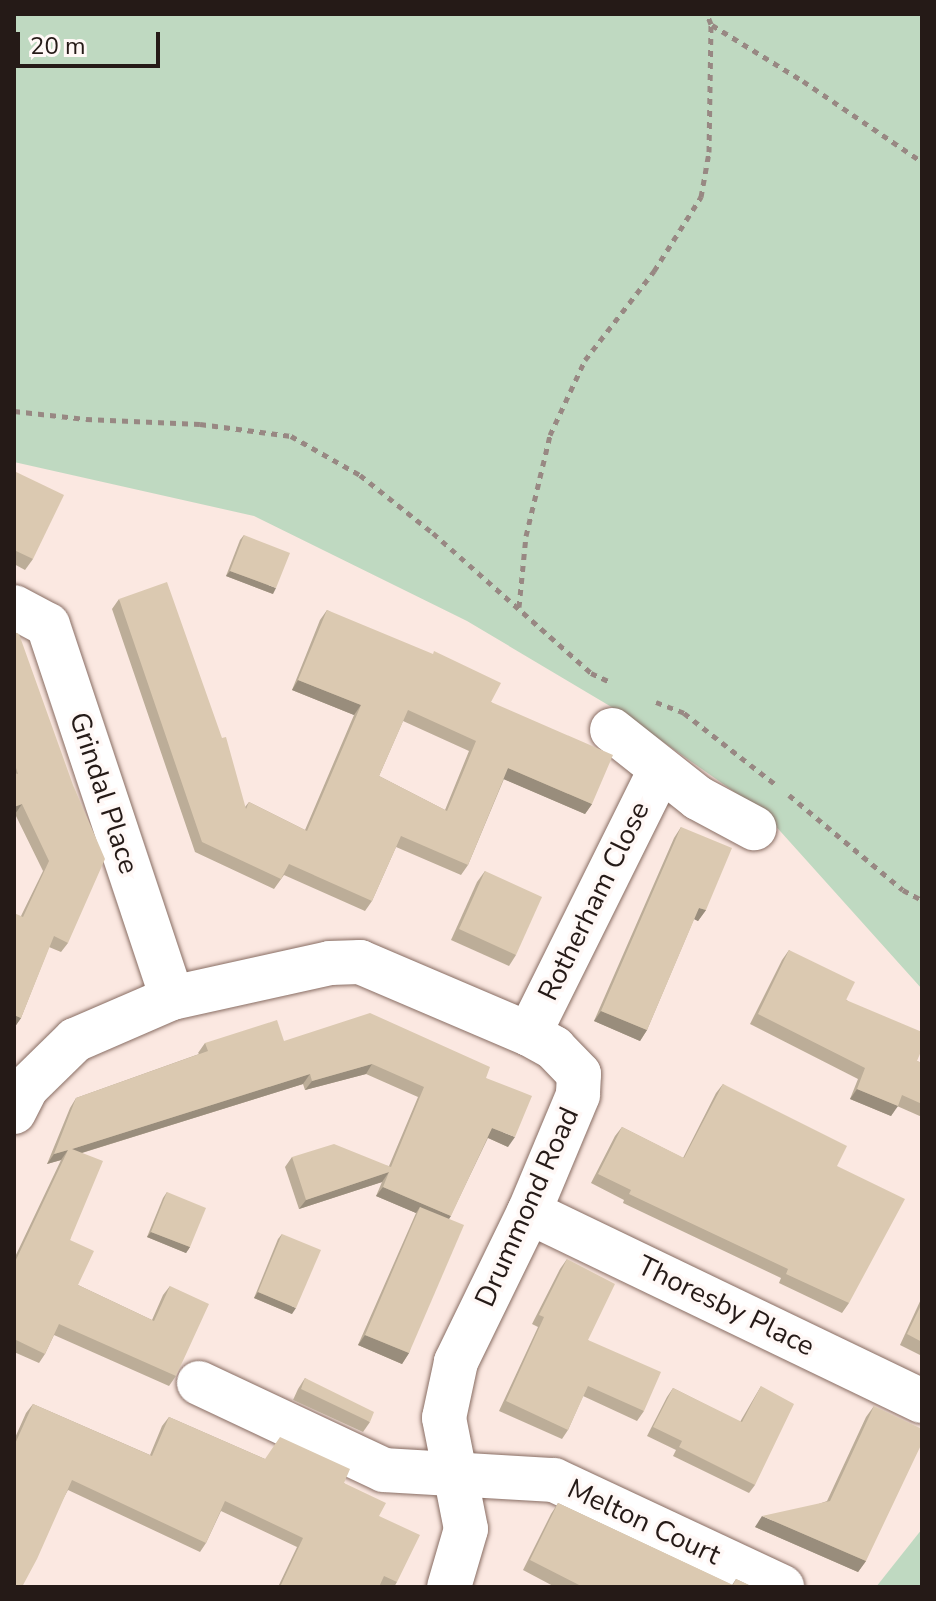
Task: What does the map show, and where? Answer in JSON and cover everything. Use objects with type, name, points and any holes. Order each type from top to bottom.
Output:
[{"type":"street","name":"Grindal Place","points":[[14,607],[48,625],[172,998]]},
{"type":"street","name":"Rotherham Close","points":[[612,730],[698,798],[754,828]]},
{"type":"street","name":"Rotherham Close","points":[[529,1034],[660,770]]},
{"type":"street","name":"Drummond Road","points":[[14,1112],[26,1088],[75,1040],[172,998],[330,963],[360,962],[529,1034],[554,1048],[579,1074],[578,1095],[529,1212],[456,1362],[444,1418],[466,1529],[449,1587]]},
{"type":"street","name":"Thoresby Place","points":[[529,1212],[922,1401]]},
{"type":"street","name":"Melton Court","points":[[199,1383],[384,1470],[454,1477],[554,1480],[782,1587]]},
{"type":"path","points":[[519,607],[526,536],[550,435],[585,360],[654,271],[701,197],[709,152],[711,24],[707,14]]},
{"type":"path","points":[[711,24],[803,81],[922,162]]},
{"type":"path","points":[[14,411],[86,419],[200,424],[291,436],[360,475],[519,607],[591,673],[613,683]]},
{"type":"path","points":[[648,698],[684,713],[737,751],[903,890],[922,900]]},
{"type":"green space","points":[[14,14],[922,14],[922,989],[763,812],[625,715],[467,621],[254,516],[14,462]]},
{"type":"green space","points":[[922,1529],[922,1587],[876,1587]]},
{"type":"building","points":[[14,471],[64,495],[33,559],[14,550]]},
{"type":"building","points":[[244,535],[290,553],[276,588],[230,571]]},
{"type":"building","points":[[167,582],[222,738],[226,737],[246,809],[249,802],[307,831],[361,705],[298,680],[327,610],[433,654],[434,651],[501,683],[491,702],[613,755],[592,804],[508,768],[468,865],[401,836],[372,901],[289,864],[281,879],[202,842],[119,599]],"holes":[[[408,710],[476,741],[447,811],[379,776]]]},
{"type":"building","points":[[14,632],[19,634],[73,785],[105,859],[68,943],[54,936],[21,1018],[14,1015],[14,913],[23,917],[49,861],[22,804],[14,807],[14,773],[18,774],[14,762]]},
{"type":"building","points":[[681,827],[732,848],[706,910],[699,908],[647,1030],[601,1011]]},
{"type":"building","points":[[485,871],[542,897],[516,955],[459,929]]},
{"type":"building","points":[[789,950],[855,982],[846,1000],[922,1032],[922,1049],[917,1061],[922,1063],[922,1104],[902,1095],[898,1106],[857,1089],[865,1068],[758,1014]]},
{"type":"building","points":[[370,1013],[490,1067],[486,1078],[532,1096],[515,1137],[492,1128],[451,1216],[383,1187],[389,1172],[306,1200],[292,1157],[334,1144],[391,1167],[424,1087],[372,1064],[312,1081],[310,1074],[72,1149],[103,1161],[70,1240],[94,1251],[78,1285],[154,1321],[170,1286],[209,1304],[176,1376],[59,1324],[45,1354],[14,1339],[14,1264],[68,1150],[54,1154],[76,1098],[208,1051],[205,1043],[277,1020],[284,1041]]},
{"type":"building","points":[[723,1084],[847,1146],[837,1166],[905,1199],[849,1303],[786,1274],[788,1269],[629,1194],[631,1190],[598,1174],[622,1127],[684,1158]]},
{"type":"building","points":[[167,1192],[206,1208],[190,1247],[151,1232]]},
{"type":"building","points":[[420,1207],[464,1225],[409,1353],[365,1335]]},
{"type":"building","points":[[282,1234],[321,1250],[296,1308],[258,1292]]},
{"type":"building","points":[[567,1259],[615,1284],[588,1340],[661,1372],[644,1411],[588,1386],[568,1430],[506,1401],[544,1317],[539,1315]]},
{"type":"building","points":[[922,1303],[922,1342],[907,1334]]},
{"type":"building","points":[[305,1378],[374,1412],[370,1422],[301,1389]]},
{"type":"building","points":[[761,1386],[794,1404],[755,1485],[679,1447],[682,1441],[653,1427],[673,1388],[742,1422]]},
{"type":"building","points":[[33,1404],[152,1456],[169,1417],[265,1459],[280,1437],[350,1469],[344,1483],[386,1503],[379,1516],[420,1535],[397,1582],[384,1576],[379,1587],[280,1587],[303,1538],[225,1501],[206,1543],[72,1480],[22,1587],[14,1587],[14,1446]]},
{"type":"building","points":[[874,1406],[922,1429],[922,1443],[866,1561],[762,1516],[830,1501]]},
{"type":"building","points":[[558,1503],[733,1585],[736,1579],[753,1587],[583,1587],[530,1560]]}]
